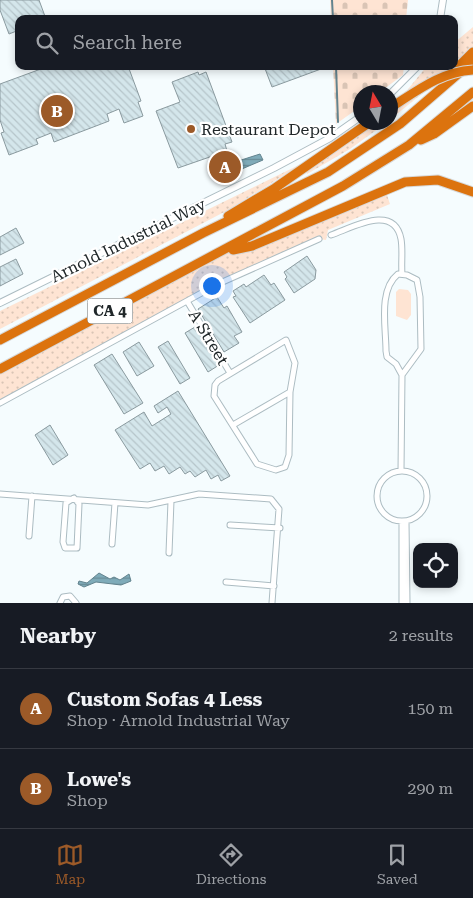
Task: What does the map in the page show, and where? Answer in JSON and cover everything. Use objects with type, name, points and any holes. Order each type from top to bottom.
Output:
[{"type":"highway","points":[[458,66],[473,52]]},
{"type":"highway","name":"CA 4","points":[[0,340],[203,233],[296,189],[379,139],[438,94],[473,61]]},
{"type":"highway","points":[[379,139],[454,70]]},
{"type":"highway","points":[[398,103],[434,80],[450,74],[473,70]]},
{"type":"highway","name":"CA 4","points":[[0,368],[344,186],[409,145],[473,92]]},
{"type":"highway","points":[[409,145],[434,134],[473,106]]},
{"type":"highway","points":[[203,233],[358,130]]},
{"type":"highway","points":[[220,252],[252,246],[396,184],[412,180],[438,180],[473,192]]},
{"type":"street","points":[[441,15],[444,0]]},
{"type":"street","points":[[398,86],[414,70]]},
{"type":"street","name":"Arnold Industrial Way","points":[[0,303],[274,168],[330,138],[353,123]]},
{"type":"street","points":[[331,236],[377,219],[391,222],[398,231],[401,240],[402,274]]},
{"type":"street","points":[[0,403],[187,301],[240,274],[319,239]]},
{"type":"street","points":[[401,471],[402,375],[396,364],[387,356],[386,294],[390,281],[398,274],[417,280],[420,297],[421,349],[402,375]]},
{"type":"street","name":"A Street","points":[[187,301],[230,374]]},
{"type":"street","name":"A Street","points":[[286,340],[295,363],[290,392],[288,462],[285,467],[276,470],[257,464],[214,396],[215,385],[286,340]]},
{"type":"street","points":[[233,425],[290,392]]},
{"type":"street","points":[[401,471],[420,478],[428,497],[421,513],[404,521],[394,520],[382,511],[377,496],[382,482],[394,473],[401,471]]},
{"type":"street","points":[[0,494],[148,505],[199,494],[271,499],[279,509],[280,528],[272,603]]},
{"type":"street","points":[[29,536],[32,496]]},
{"type":"street","points":[[74,498],[79,504],[78,542],[76,548],[70,549],[65,548],[63,542],[66,503],[74,498]]},
{"type":"street","points":[[169,553],[171,501]]},
{"type":"street","points":[[112,544],[115,503]]},
{"type":"street","points":[[402,603],[404,521]]},
{"type":"street","points":[[404,521],[407,603]]},
{"type":"street","points":[[230,525],[280,528]]},
{"type":"street","points":[[226,582],[274,586]]},
{"type":"street","points":[[60,603],[63,597],[70,596],[76,603]]},
{"type":"green space","points":[[330,0],[408,0],[406,15],[331,15]]},
{"type":"green space","points":[[473,27],[473,52],[458,68],[458,40]]},
{"type":"green space","points":[[333,70],[404,70],[403,75],[389,85],[353,85],[353,112],[336,124]]},
{"type":"green space","points":[[424,70],[456,70],[441,78],[398,113],[398,99]]},
{"type":"green space","points":[[355,130],[376,130],[350,149],[307,174],[305,170],[310,166],[307,160]]},
{"type":"green space","points":[[303,163],[230,209],[0,329],[0,311]]},
{"type":"green space","points":[[385,189],[390,204],[328,230],[326,240],[319,239],[240,274],[0,403],[0,367],[220,252],[252,246]]},
{"type":"green space","points":[[399,289],[408,290],[411,294],[411,315],[407,320],[396,316],[396,292]]},
{"type":"water","points":[[260,154],[263,160],[237,171],[235,162]]},
{"type":"water","points":[[99,573],[110,579],[114,577],[120,580],[129,574],[131,581],[121,585],[96,582],[84,587],[78,584],[79,581],[87,583]]},
{"type":"building","points":[[0,0],[39,0],[45,15],[15,15],[15,32],[9,34],[0,10]]},
{"type":"building","points":[[38,70],[129,70],[141,101],[138,102],[143,116],[124,123],[119,109],[107,114],[109,121],[54,142],[51,133],[36,139],[38,144],[9,155],[1,133],[4,132],[0,120],[0,84]]},
{"type":"building","points":[[266,70],[318,70],[272,87]]},
{"type":"building","name":"Restaurant Depot","points":[[198,72],[199,75],[206,72],[232,142],[225,144],[227,151],[178,168],[156,111],[180,102],[172,82]]},
{"type":"building","points":[[228,161],[235,179],[231,181],[227,174],[213,180],[210,173]]},
{"type":"building","points":[[16,228],[24,243],[0,255],[0,237]]},
{"type":"building","points":[[307,256],[316,270],[315,279],[294,293],[285,279],[287,277],[284,272]]},
{"type":"building","points":[[16,259],[23,274],[0,286],[0,267]]},
{"type":"building","points":[[264,275],[271,285],[274,283],[285,300],[250,323],[233,297],[236,296],[233,291],[244,284],[246,287]]},
{"type":"building","points":[[217,297],[224,308],[227,306],[242,332],[234,336],[239,343],[224,352],[198,309]]},
{"type":"building","points":[[195,327],[219,365],[208,372],[185,333]]},
{"type":"building","points":[[168,341],[190,378],[180,384],[158,347]]},
{"type":"building","points":[[139,342],[154,366],[137,376],[123,352]]},
{"type":"building","points":[[112,354],[143,403],[124,414],[94,365]]},
{"type":"building","points":[[178,391],[230,476],[221,481],[218,475],[211,479],[206,470],[195,477],[190,471],[185,474],[180,467],[169,474],[164,466],[155,471],[150,463],[140,469],[115,430],[144,412],[152,426],[171,414],[167,407],[158,413],[154,406]]},
{"type":"building","points":[[50,425],[68,455],[53,465],[35,435]]},
{"type":"waterway","points":[[332,0],[333,15]]},
{"type":"waterway","points":[[336,70],[338,122]]},
{"type":"place","name":"Lowe's","points":[[57,111]]},
{"type":"place","name":"Restaurant Depot","points":[[191,129]]},
{"type":"place","name":"Custom Sofas 4 Less","points":[[225,167]]}]
